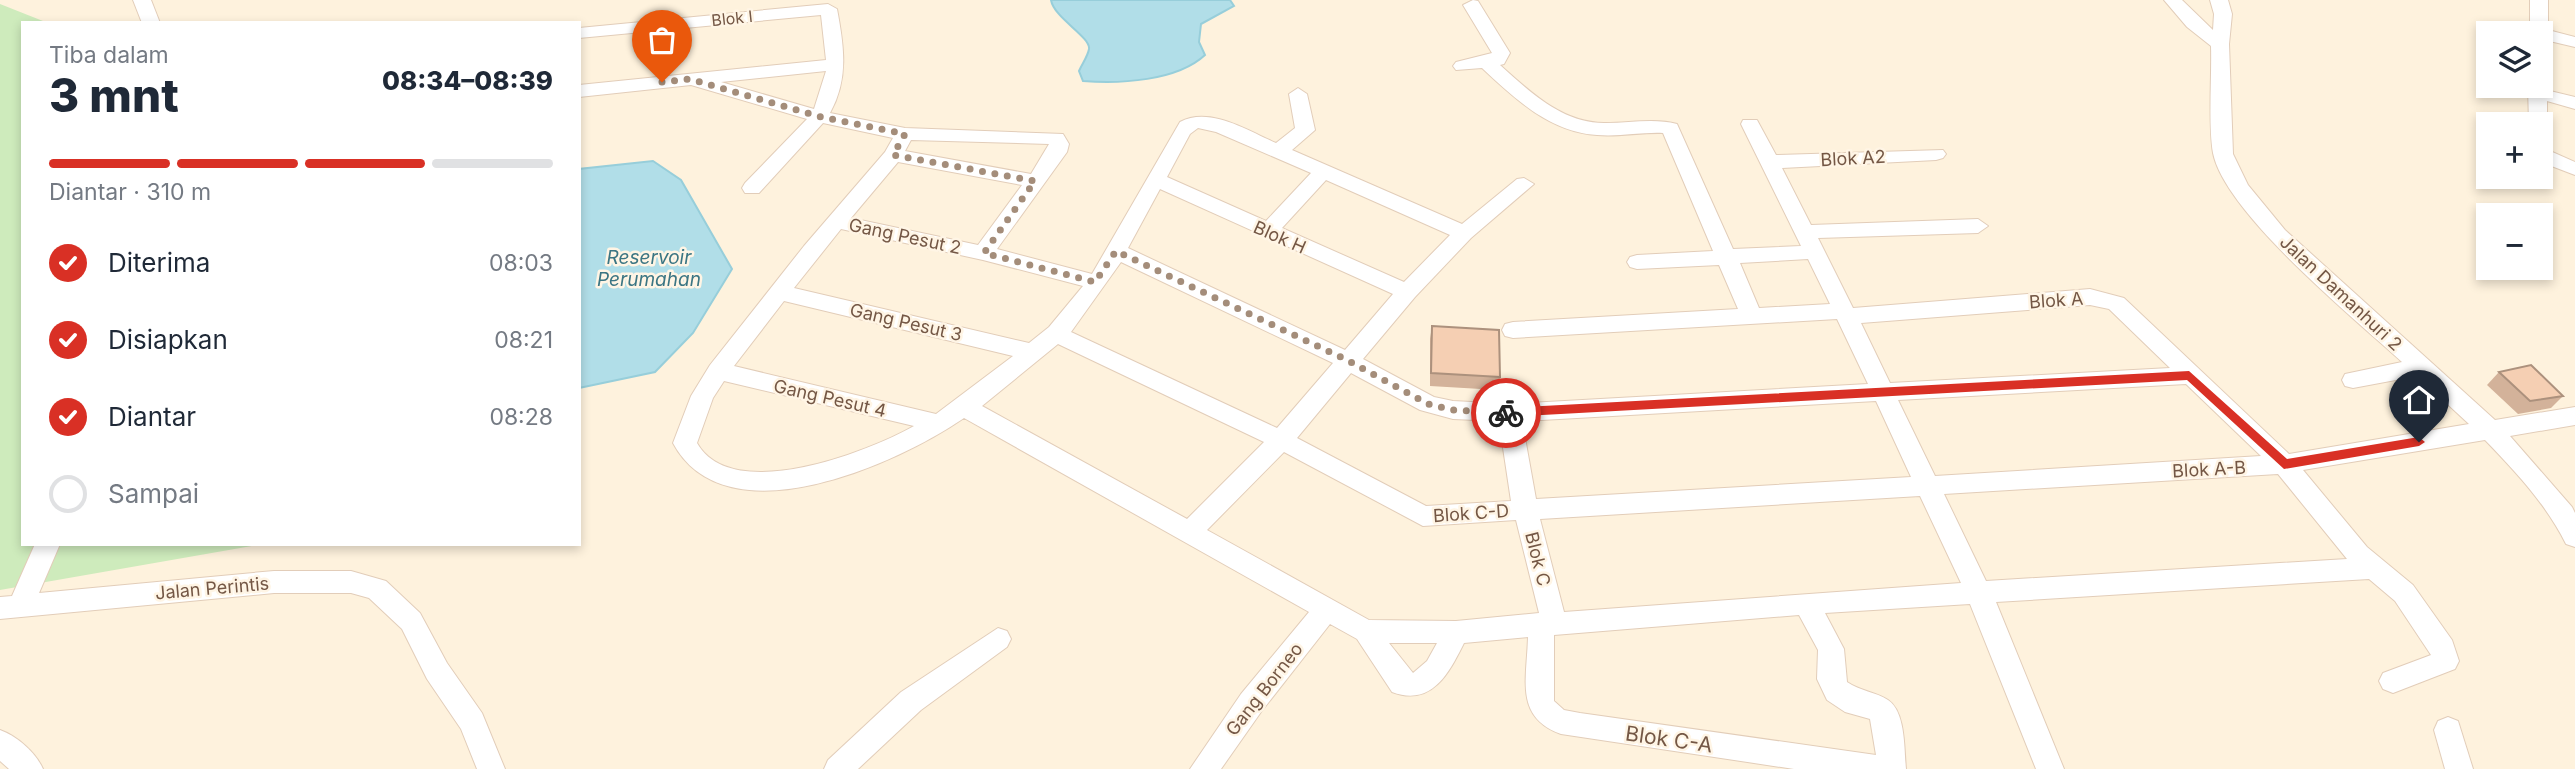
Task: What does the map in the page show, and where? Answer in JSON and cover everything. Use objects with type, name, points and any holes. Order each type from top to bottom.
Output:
[{"type":"street","points":[[142,0],[150,21]]},
{"type":"street","points":[[2173,0],[2193,23],[2220,44]]},
{"type":"street","name":"Jalan Damanhuri 2","points":[[2219,0],[2223,14],[2220,44],[2223,154],[2239,188],[2278,235],[2488,429],[2548,493],[2575,537]]},
{"type":"street","points":[[2539,0],[2540,21]]},
{"type":"street","points":[[1462,66],[1499,60],[1501,53],[1472,5]]},
{"type":"street","name":"Blok I","points":[[581,33],[828,9],[835,65],[832,95],[821,117]]},
{"type":"street","points":[[2553,36],[2575,42]]},
{"type":"street","points":[[1487,63],[1527,100],[1553,116],[1593,130],[1650,125],[1670,128],[1752,316]]},
{"type":"street","points":[[581,91],[835,65]]},
{"type":"street","points":[[690,79],[821,117],[905,134],[1056,138],[1059,147],[984,253]]},
{"type":"street","points":[[1277,152],[1305,130],[1298,94]]},
{"type":"street","points":[[2553,95],[2575,103]]},
{"type":"street","points":[[752,188],[821,117]]},
{"type":"street","points":[[905,134],[893,155],[779,292],[702,396],[685,443],[690,456],[705,468],[731,477],[762,481],[825,471],[874,457],[942,424],[966,408],[1056,334],[1116,251],[1182,131],[1192,123],[1219,126],[1464,233]]},
{"type":"street","points":[[1750,124],[1846,314],[1979,593],[2050,769]]},
{"type":"street","name":"Blok A2","points":[[1769,162],[1936,154]]},
{"type":"street","points":[[893,155],[1035,181]]},
{"type":"street","points":[[2553,162],[2575,169]]},
{"type":"street","points":[[1268,231],[1322,173]]},
{"type":"street","name":"Blok H","points":[[1154,179],[1406,292]]},
{"type":"street","points":[[1188,534],[1281,440],[1406,292],[1464,233],[1524,184]]},
{"type":"street","name":"Gang Pesut 2","points":[[838,222],[984,253],[1095,282]]},
{"type":"street","points":[[1804,232],[1978,226]]},
{"type":"street","points":[[1116,251],[1347,360],[1428,404],[1475,413],[2189,376]]},
{"type":"street","points":[[1637,262],[1815,252]]},
{"type":"street","name":"Gang Pesut 3","points":[[779,292],[1032,352]]},
{"type":"street","name":"Blok A","points":[[1513,330],[2102,298],[2122,309],[2284,464],[2373,568],[2404,593],[2442,648],[2446,661],[2393,681]]},
{"type":"street","name":"Blok C-D","points":[[1056,334],[1281,440],[1423,516],[1453,517],[1525,509],[1687,502],[1927,485]]},
{"type":"street","points":[[2353,380],[2422,367]]},
{"type":"street","name":"Gang Pesut 4","points":[[718,371],[942,424]]},
{"type":"street","points":[[966,408],[1062,459],[1188,534],[1366,631],[1456,632],[1806,604],[2373,568]]},
{"type":"street","name":"Blok C","points":[[1509,413],[1548,623]]},
{"type":"street","name":"Blok A-B","points":[[1927,485],[2284,464],[2575,416]]},
{"type":"street","points":[[10,607],[47,546]]},
{"type":"street","name":"Jalan Perintis","points":[[10,607],[322,580],[351,582],[377,589],[411,621],[437,671],[472,722],[491,769]]},
{"type":"street","points":[[1806,604],[1831,649],[1831,678],[1837,691],[1855,703],[1879,709],[1886,718],[1892,769]]},
{"type":"street","name":"Gang Borneo","points":[[1204,769],[1251,703],[1325,610]]},
{"type":"street","name":"Blok C-A","points":[[1548,623],[1540,702],[1543,712],[1550,718],[1580,726],[1886,769]]},
{"type":"street","points":[[1366,631],[1396,677],[1402,684],[1412,686],[1422,684],[1433,675],[1456,632]]},
{"type":"street","points":[[838,769],[911,701],[998,639]]},
{"type":"street","points":[[2448,730],[2459,769]]},
{"type":"street","points":[[0,743],[29,769]]},
{"type":"green space","points":[[0,4],[43,21],[21,21],[21,546],[252,546],[0,590]]},
{"type":"water","points":[[1051,0],[1230,0],[1234,6],[1201,24],[1199,42],[1205,55],[1193,64],[1147,79],[1098,82],[1083,81],[1079,71],[1089,49],[1088,44],[1058,14]]},
{"type":"water","name":"Reservoir Perumahan","points":[[653,161],[681,180],[732,269],[693,333],[655,372],[581,388],[581,169]]},
{"type":"building","points":[[1432,326],[1499,330],[1500,377],[1431,373]]},
{"type":"building","points":[[2531,365],[2563,396],[2530,401],[2499,372]]},
{"type":"way so far","points":[[662,82],[690,79],[821,117],[905,134],[893,155],[1035,181],[984,253],[1095,282],[1116,251],[1347,360],[1428,404],[1475,413],[1506,413]]},
{"type":"route","points":[[1506,413],[1880,390],[2189,376],[2284,464],[2419,442]]}]
